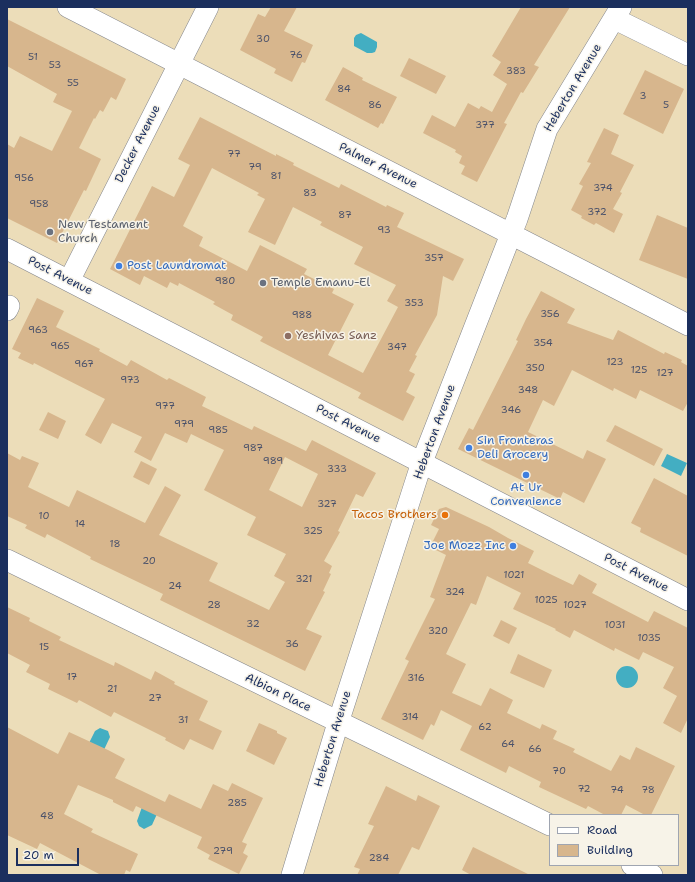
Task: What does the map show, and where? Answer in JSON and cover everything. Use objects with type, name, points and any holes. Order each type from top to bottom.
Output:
[{"type":"street","name":"Palmer Avenue","points":[[68,7],[688,325]]},
{"type":"street","name":"Decker Avenue","points":[[70,281],[208,7]]},
{"type":"street","points":[[618,13],[688,55]]},
{"type":"street","name":"Heberton Avenue","points":[[292,875],[338,723],[422,462],[518,219],[547,129],[618,13]]},
{"type":"street","name":"Post Avenue","points":[[7,249],[688,600]]},
{"type":"street","name":"Albion Place","points":[[7,560],[338,723],[549,825]]},
{"type":"street","points":[[634,866],[652,875]]},
{"type":"water","points":[[361,33],[377,42],[375,52],[367,53],[354,46],[354,38],[356,35]]},
{"type":"water","points":[[667,454],[687,463],[681,476],[661,466]]},
{"type":"water","points":[[627,666],[635,669],[638,677],[635,685],[627,688],[619,685],[616,677],[619,669]]},
{"type":"water","points":[[100,728],[108,731],[110,737],[102,754],[88,745],[95,731]]},
{"type":"water","points":[[142,807],[157,814],[152,825],[144,829],[139,826],[137,821]]},
{"type":"building","points":[[271,7],[297,7],[284,31],[313,45],[305,63],[302,62],[292,82],[274,73],[276,69],[240,50],[258,14],[265,17]]},
{"type":"building","points":[[521,7],[570,7],[534,65],[539,67],[523,93],[521,92],[504,123],[507,124],[477,182],[461,174],[465,166],[459,163],[462,156],[455,152],[456,150],[423,133],[432,115],[455,127],[468,103],[479,109],[481,106],[492,112],[507,84],[493,75],[501,62],[492,56]]},
{"type":"building","points":[[7,19],[126,79],[116,100],[111,97],[103,112],[100,110],[95,119],[94,118],[79,148],[101,159],[86,191],[84,190],[57,243],[7,218],[7,144],[14,148],[20,136],[52,151],[72,111],[53,102],[57,94],[7,66]]},
{"type":"building","points":[[409,58],[446,76],[436,94],[400,76]]},
{"type":"building","points":[[343,67],[363,78],[362,80],[397,97],[383,124],[381,123],[378,128],[325,100]]},
{"type":"building","points":[[645,70],[684,89],[663,134],[623,114]]},
{"type":"building","points":[[200,117],[276,156],[276,154],[294,163],[293,165],[339,188],[341,184],[386,207],[387,205],[404,213],[397,227],[464,259],[453,281],[443,276],[437,315],[415,355],[417,356],[409,371],[415,374],[406,392],[415,397],[403,421],[358,398],[361,393],[260,341],[263,337],[231,320],[233,315],[213,304],[215,302],[179,283],[178,286],[170,282],[167,288],[144,276],[140,285],[110,269],[152,186],[174,197],[190,165],[178,159]],"holes":[[[212,168],[259,193],[257,195],[265,199],[248,232],[275,245],[293,207],[322,222],[320,225],[363,247],[354,264],[396,285],[387,301],[398,307],[363,373],[328,355],[354,304],[332,293],[334,289],[304,274],[307,269],[260,245],[247,271],[199,246],[203,237],[183,226]]]},
{"type":"building","points":[[604,128],[619,135],[611,154],[634,165],[620,192],[622,193],[613,209],[623,214],[614,233],[596,223],[594,225],[581,218],[582,216],[571,210],[583,186],[579,184],[591,163],[587,162]]},
{"type":"building","points":[[657,215],[688,228],[688,279],[639,260]]},
{"type":"building","points":[[541,291],[575,309],[567,323],[613,340],[618,330],[664,354],[665,352],[682,360],[681,362],[688,366],[688,402],[683,411],[640,390],[636,399],[614,388],[613,391],[572,370],[554,406],[543,400],[528,432],[583,459],[587,450],[606,459],[584,503],[563,492],[560,499],[458,449],[469,428],[473,430],[518,341],[516,340]]},
{"type":"building","points":[[37,298],[64,311],[56,327],[100,349],[99,351],[127,366],[131,360],[167,380],[169,378],[206,397],[202,406],[252,430],[254,426],[306,451],[312,440],[376,473],[363,497],[356,494],[338,531],[340,532],[324,561],[332,566],[329,573],[331,574],[323,591],[325,592],[306,629],[322,636],[305,671],[160,600],[163,594],[90,559],[91,557],[47,534],[45,538],[25,528],[27,525],[7,516],[7,453],[20,460],[22,456],[39,463],[28,487],[69,507],[77,490],[145,523],[165,486],[181,495],[159,535],[218,563],[209,581],[269,610],[285,582],[274,576],[286,554],[247,535],[256,517],[204,490],[224,450],[191,434],[187,443],[165,433],[151,461],[134,452],[142,437],[112,423],[101,444],[85,435],[105,399],[34,363],[33,365],[18,358],[21,353],[12,349]],"holes":[[[285,457],[318,474],[302,507],[269,490]]]},
{"type":"building","points":[[48,412],[66,421],[58,439],[39,430]]},
{"type":"building","points":[[615,425],[663,449],[654,466],[606,441]]},
{"type":"building","points":[[141,461],[157,469],[149,485],[133,477]]},
{"type":"building","points":[[654,478],[688,496],[688,556],[640,532],[641,528],[631,523]]},
{"type":"building","points":[[446,507],[489,527],[534,551],[528,563],[573,585],[579,574],[597,584],[592,593],[648,622],[654,611],[688,628],[688,718],[681,733],[663,723],[677,696],[663,688],[674,667],[643,652],[639,660],[615,648],[614,651],[574,630],[570,638],[555,630],[556,629],[513,609],[521,593],[487,576],[476,605],[471,603],[446,654],[466,664],[452,693],[481,706],[490,688],[513,700],[507,713],[540,729],[542,724],[557,731],[553,739],[575,749],[573,752],[611,771],[620,755],[630,760],[636,747],[675,766],[651,814],[643,814],[626,805],[622,814],[603,814],[588,806],[586,809],[539,787],[541,782],[509,766],[506,773],[460,750],[472,726],[441,710],[434,726],[431,724],[423,740],[381,719],[409,661],[405,659],[435,599],[430,597],[446,555],[430,547],[439,529],[431,525],[439,509]]},
{"type":"building","points":[[7,607],[30,618],[29,621],[61,637],[59,640],[114,666],[115,662],[151,680],[155,671],[175,682],[174,684],[208,701],[199,720],[222,731],[213,750],[190,739],[184,750],[165,740],[166,738],[114,712],[111,717],[79,700],[77,703],[48,689],[50,684],[26,672],[30,665],[7,653]]},
{"type":"building","points":[[501,620],[517,628],[509,644],[493,636]]},
{"type":"building","points":[[518,654],[552,670],[544,688],[510,673]]},
{"type":"building","points":[[259,723],[277,731],[277,733],[287,738],[274,765],[246,751]]},
{"type":"building","points":[[7,727],[58,754],[69,732],[108,750],[125,759],[115,778],[165,802],[169,794],[201,809],[213,784],[228,791],[232,783],[263,798],[242,842],[247,844],[243,853],[248,856],[239,874],[208,859],[210,855],[197,848],[202,837],[136,806],[133,812],[113,802],[113,800],[78,785],[64,814],[93,829],[91,832],[138,854],[130,872],[126,870],[124,875],[101,875],[40,843],[37,849],[7,835]]},
{"type":"building","points":[[386,786],[416,801],[418,795],[440,806],[419,850],[412,847],[398,875],[357,875],[360,869],[354,867],[374,826],[368,824]]},
{"type":"building","points":[[473,847],[530,875],[471,875],[462,870]]},
{"type":"place","name":"New Testament Church","points":[[50,232]]},
{"type":"place","name":"Post Laundromat","points":[[119,266]]},
{"type":"place","name":"Temple Emanu-El","points":[[263,283]]},
{"type":"place","name":"Yeshivas Sanz","points":[[288,336]]},
{"type":"place","name":"Sin Fronteras Deli Grocery","points":[[469,448]]},
{"type":"place","name":"At Ur Convenience","points":[[526,475]]},
{"type":"place","name":"Tacos Brothers","points":[[445,515]]},
{"type":"place","name":"Joe Mozz Inc","points":[[513,546]]}]
